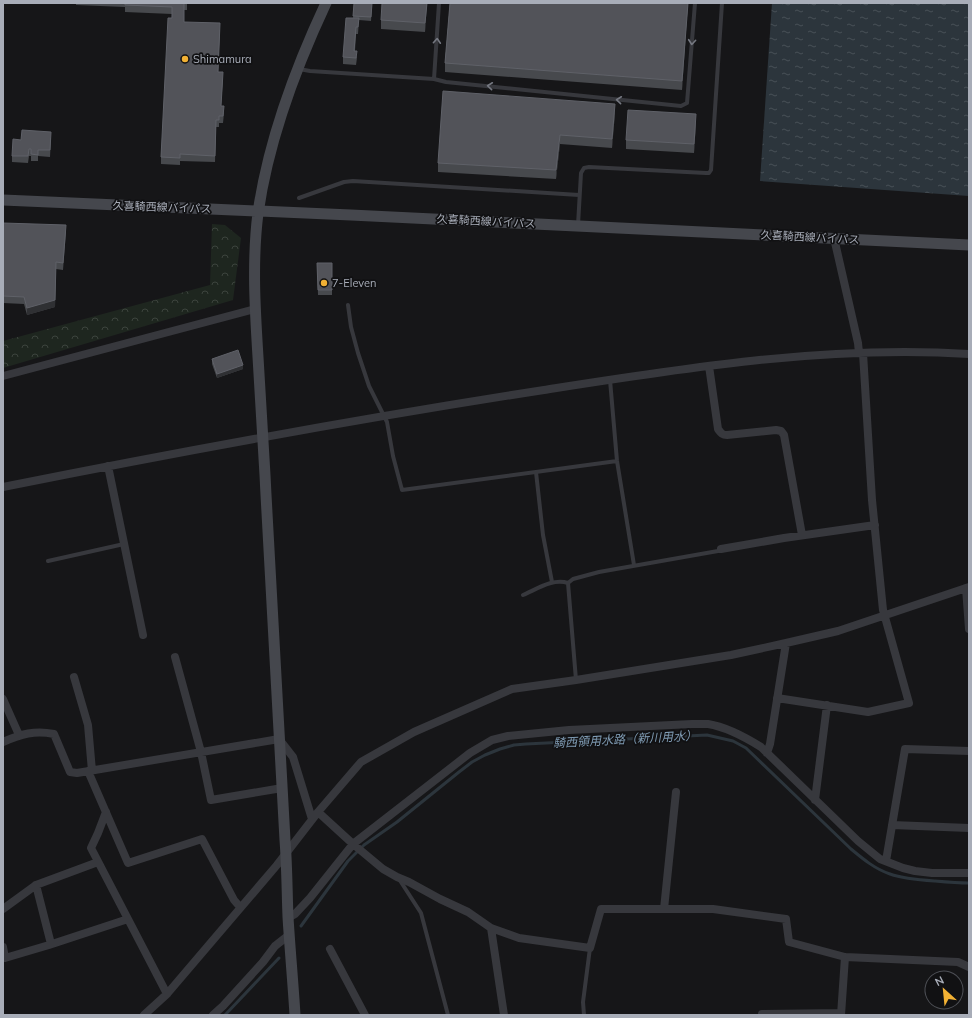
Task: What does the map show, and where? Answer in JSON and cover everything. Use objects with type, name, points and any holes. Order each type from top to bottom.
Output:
[{"type":"street","points":[[295,1015],[288,918],[286,854],[271,611],[254,275],[256,231],[266,170],[284,105],[315,26],[326,3]]},
{"type":"street","name":"久喜騎西線バイパス","points":[[3,200],[969,245]]},
{"type":"street","points":[[777,698],[868,712],[909,703],[884,616],[872,500],[861,353],[834,238]]},
{"type":"street","points":[[3,376],[255,309]]},
{"type":"street","points":[[3,487],[108,466],[500,397],[709,366],[794,357],[861,353],[969,354]]},
{"type":"street","points":[[709,366],[718,429],[723,435],[776,430],[782,431],[784,435],[802,535]]},
{"type":"street","points":[[108,466],[143,635]]},
{"type":"street","points":[[721,549],[802,535],[875,525]]},
{"type":"street","points":[[144,1015],[167,994],[240,907],[278,865],[318,812],[361,762],[414,732],[512,689],[731,655],[786,643],[838,631],[967,588],[969,629]]},
{"type":"street","points":[[767,753],[770,744],[786,643]]},
{"type":"street","points":[[175,657],[201,752],[211,800],[282,788]]},
{"type":"street","points":[[74,678],[88,725],[90,771],[128,863],[202,839],[234,900],[240,907]]},
{"type":"street","points":[[3,699],[19,735]]},
{"type":"street","points":[[815,800],[827,705]]},
{"type":"street","points":[[288,918],[295,914],[310,898],[353,844],[470,753],[492,740],[508,736],[569,730],[692,724],[708,724],[720,727],[761,747],[858,841],[880,859],[915,871],[969,873]]},
{"type":"street","points":[[3,742],[19,735],[43,732],[54,734],[70,772],[77,773],[279,739]]},
{"type":"street","points":[[279,739],[293,757],[312,820]]},
{"type":"street","points":[[886,861],[905,749],[969,751]]},
{"type":"street","points":[[664,909],[676,792]]},
{"type":"street","points":[[106,812],[91,848],[167,994]]},
{"type":"street","points":[[318,812],[383,869],[468,912],[491,928],[519,938],[590,948],[601,909],[713,909],[786,919],[788,942],[845,957],[958,962],[969,967]]},
{"type":"street","points":[[892,825],[969,828]]},
{"type":"street","points":[[3,909],[36,885],[98,862]]},
{"type":"street","points":[[36,885],[51,944]]},
{"type":"street","points":[[3,947],[5,958],[128,919]]},
{"type":"street","points":[[491,928],[504,1015]]},
{"type":"street","points":[[213,1015],[238,990],[275,946],[289,935]]},
{"type":"street","points":[[330,949],[365,1015]]},
{"type":"street","points":[[762,1015],[841,1014],[845,957]]},
{"type":"lane","points":[[434,79],[439,3]]},
{"type":"lane","points":[[298,68],[310,71],[434,79],[446,82],[681,106],[687,103],[695,3]]},
{"type":"lane","points":[[578,226],[579,196],[582,172],[584,168],[589,166],[709,173],[711,170],[722,3]]},
{"type":"lane","points":[[299,198],[353,180],[579,196]]},
{"type":"lane","points":[[348,304],[351,327],[358,353],[370,386],[387,422],[393,456],[402,490],[618,461]]},
{"type":"lane","points":[[610,380],[618,461],[634,565]]},
{"type":"lane","points":[[536,472],[543,535],[552,582]]},
{"type":"lane","points":[[48,561],[124,544]]},
{"type":"lane","points":[[568,583],[573,579],[599,572],[718,551],[721,549]]},
{"type":"lane","points":[[523,595],[552,582],[564,581],[568,583]]},
{"type":"lane","points":[[568,583],[576,680]]},
{"type":"lane","points":[[397,877],[421,913],[448,1015]]},
{"type":"lane","points":[[584,1015],[583,1002],[590,948]]},
{"type":"green space","points":[[212,224],[225,225],[241,238],[233,300],[3,368],[3,341],[210,285]]},
{"type":"water","points":[[772,3],[969,3],[969,196],[760,181]]},
{"type":"building","points":[[125,3],[184,3],[184,22],[220,23],[218,72],[223,72],[221,106],[224,106],[223,116],[219,116],[219,120],[216,120],[215,156],[180,154],[180,158],[161,157],[168,18],[172,18],[172,7],[125,5]]},
{"type":"building","points":[[354,3],[372,3],[371,17],[353,16]]},
{"type":"building","points":[[382,3],[427,3],[425,23],[381,20]]},
{"type":"building","points":[[450,3],[688,3],[682,81],[445,63]]},
{"type":"building","points":[[346,18],[359,18],[358,27],[356,27],[354,51],[357,51],[356,58],[343,57]]},
{"type":"building","points":[[443,91],[615,104],[612,139],[560,135],[556,170],[438,163]]},
{"type":"building","points":[[628,110],[696,114],[694,144],[626,140]]},
{"type":"building","points":[[22,130],[51,132],[50,150],[38,150],[38,155],[31,154],[31,149],[29,149],[28,156],[12,156],[13,139],[21,140]]},
{"type":"building","points":[[3,223],[66,225],[63,263],[56,262],[55,300],[27,308],[24,297],[3,296]]},
{"type":"building","points":[[317,263],[332,263],[332,290],[318,290]]},
{"type":"building","points":[[238,350],[243,365],[217,374],[212,359]]},
{"type":"waterway","name":"騎西領用水路（新川用水）","points":[[301,926],[348,861],[364,845],[397,822],[472,762],[500,749],[514,745],[526,744],[707,735],[733,741],[746,748],[851,849],[874,867],[895,876],[906,878],[969,883]]},
{"type":"waterway","name":"騎西領用水路（新川用水）","points":[[225,1015],[279,958]]},
{"type":"place","name":"Shimamura","points":[[185,59]]},
{"type":"place","name":"7-Eleven","points":[[324,283]]}]
